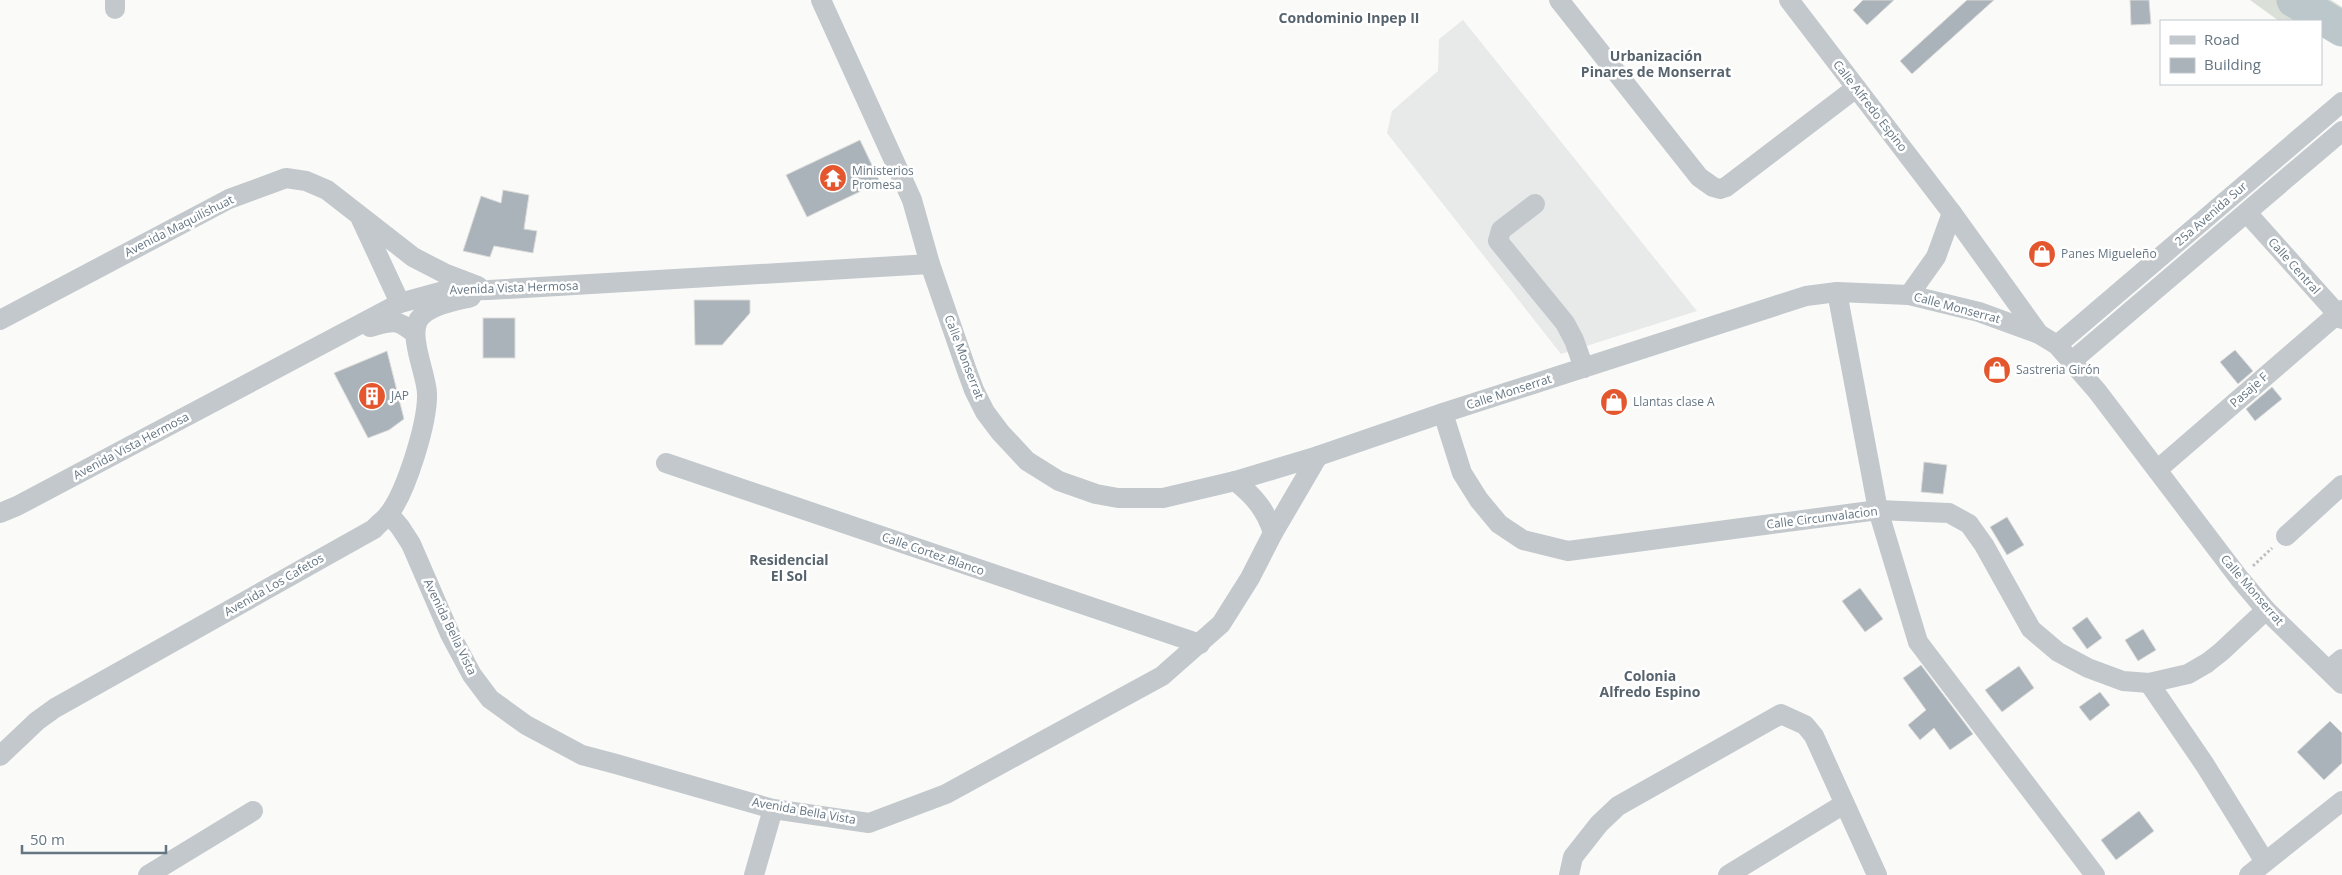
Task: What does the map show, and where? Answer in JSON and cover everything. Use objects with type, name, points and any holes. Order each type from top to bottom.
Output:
[{"type":"street","name":"Calle Monserrat","points":[[821,0],[912,200],[930,264],[974,390],[1000,432],[1027,461],[1059,481],[1096,494],[1118,498],[1163,498],[1235,481],[1318,456],[1443,413],[1806,296],[1837,292],[1909,295],[1979,312],[2039,334],[2057,345],[2072,361],[2239,578],[2266,610],[2338,671]]},
{"type":"street","points":[[1559,0],[1699,177],[1716,188],[1726,187],[1856,88]]},
{"type":"street","name":"Calle Alfredo Espino","points":[[1789,0],[1952,213],[2039,334]]},
{"type":"street","name":"25a Avenida Sur","points":[[2057,345],[2342,102]]},
{"type":"street","name":"25a Avenida Sur","points":[[2072,361],[2342,130]]},
{"type":"street","name":"Avenida Maquilishuat","points":[[0,320],[229,199],[286,178],[306,181],[327,190],[413,257],[444,273],[489,290]]},
{"type":"street","points":[[1535,204],[1501,230],[1498,241],[1565,323],[1574,340],[1584,368]]},
{"type":"street","points":[[1909,295],[1936,257],[1952,213]]},
{"type":"street","name":"Calle Central","points":[[2247,213],[2340,314]]},
{"type":"street","name":"Avenida Maquilishuat","points":[[359,215],[400,303]]},
{"type":"street","name":"Avenida Vista Hermosa","points":[[0,513],[400,303],[444,291],[930,264]]},
{"type":"street","points":[[333,338],[391,321],[405,326],[415,334],[417,323],[426,312],[489,290]]},
{"type":"street","points":[[1837,292],[1878,510],[1918,642],[2095,875]]},
{"type":"street","name":"Pasaje F","points":[[2157,470],[2340,314]]},
{"type":"street","name":"Avenida Los Cafetos","points":[[0,756],[37,721],[55,708],[374,528],[389,514],[406,479],[424,420],[427,394],[415,334]]},
{"type":"street","name":"Calle Circunvalacion","points":[[1443,413],[1462,473],[1479,500],[1499,524],[1523,540],[1568,552],[1878,510],[1949,513],[1969,524],[1984,545],[2031,628],[2058,652],[2088,668],[2123,681],[2149,683],[2181,676],[2208,663],[2266,610]]},
{"type":"street","name":"Avenida Bella Vista","points":[[389,514],[411,544],[464,660],[481,688],[505,712],[582,755],[773,808],[869,823],[946,794],[1162,676],[1221,624],[1250,578],[1273,533],[1318,456]]},
{"type":"street","name":"Calle Cortez Blanco","points":[[666,463],[1200,644]]},
{"type":"street","points":[[1235,481],[1250,492],[1259,503],[1273,533]]},
{"type":"street","points":[[2286,536],[2342,485]]},
{"type":"street","points":[[2149,683],[2204,765],[2265,862]]},
{"type":"street","points":[[1569,875],[1573,857],[1599,824],[1618,806],[1781,714],[1805,724],[1814,736],[1877,875]]},
{"type":"street","points":[[2249,875],[2342,801]]},
{"type":"street","points":[[1728,875],[1844,804]]},
{"type":"street","points":[[754,875],[773,808]]},
{"type":"street","points":[[148,875],[253,811]]},
{"type":"path","points":[[2239,578],[2286,536]]},
{"type":"shaded area","points":[[2250,0],[2331,0],[2342,7],[2342,39],[2332,32],[2322,29],[2322,20],[2278,20]]},
{"type":"shaded area","points":[[1463,20],[1697,311],[1561,354],[1387,133],[1392,111],[1438,71],[1439,39]]},
{"type":"building","points":[[1863,0],[1894,0],[1867,25],[1853,10]]},
{"type":"building","points":[[1967,0],[1994,0],[1912,74],[1900,61]]},
{"type":"building","points":[[2130,0],[2149,0],[2151,24],[2131,25]]},
{"type":"building","name":"Ministerios Promesa","points":[[860,140],[880,182],[807,217],[786,175]]},
{"type":"building","points":[[503,190],[529,195],[524,229],[537,231],[533,253],[494,246],[490,257],[463,251],[481,196],[501,203]]},
{"type":"building","points":[[694,300],[750,300],[750,313],[722,345],[695,345]]},
{"type":"building","points":[[483,318],[515,318],[515,358],[483,358]]},
{"type":"building","points":[[2235,350],[2253,371],[2238,384],[2220,362]]},
{"type":"building","name":"JAP","points":[[387,351],[404,419],[389,430],[368,438],[334,373]]},
{"type":"building","points":[[2272,387],[2282,399],[2255,421],[2246,409]]},
{"type":"building","points":[[1924,462],[1947,465],[1943,494],[1921,492]]},
{"type":"building","points":[[2007,517],[2024,545],[2007,555],[1990,527]]},
{"type":"building","points":[[1860,588],[1883,619],[1865,632],[1842,601]]},
{"type":"building","points":[[2087,617],[2102,638],[2087,649],[2072,628]]},
{"type":"building","points":[[2143,629],[2156,650],[2138,661],[2125,640]]},
{"type":"building","points":[[1921,665],[1973,734],[1950,750],[1934,728],[1920,740],[1908,725],[1926,710],[1903,678]]},
{"type":"building","points":[[2019,666],[2034,688],[2002,712],[1985,690]]},
{"type":"building","points":[[2100,692],[2110,705],[2090,721],[2079,707]]},
{"type":"building","points":[[2330,721],[2342,733],[2342,763],[2324,780],[2297,752]]},
{"type":"building","points":[[2139,811],[2154,831],[2116,860],[2101,840]]},
{"type":"waterway","points":[[2294,0],[2342,29]]},
{"type":"place","name":"Ministerios Promesa","points":[[833,178]]},
{"type":"place","name":"Panes Migueleño","points":[[2042,254]]},
{"type":"place","name":"Sastreria Girón","points":[[1997,370]]},
{"type":"place","name":"JAP","points":[[372,396]]},
{"type":"place","name":"Llantas clase A","points":[[1614,402]]},
{"type":"district","name":"Condominio Inpep II","points":[[1349,18]]},
{"type":"district","name":"Urbanización Pinares de Monserrat","points":[[1656,64]]},
{"type":"district","name":"Residencial El Sol","points":[[789,568]]},
{"type":"district","name":"Colonia Alfredo Espino","points":[[1650,684]]}]
